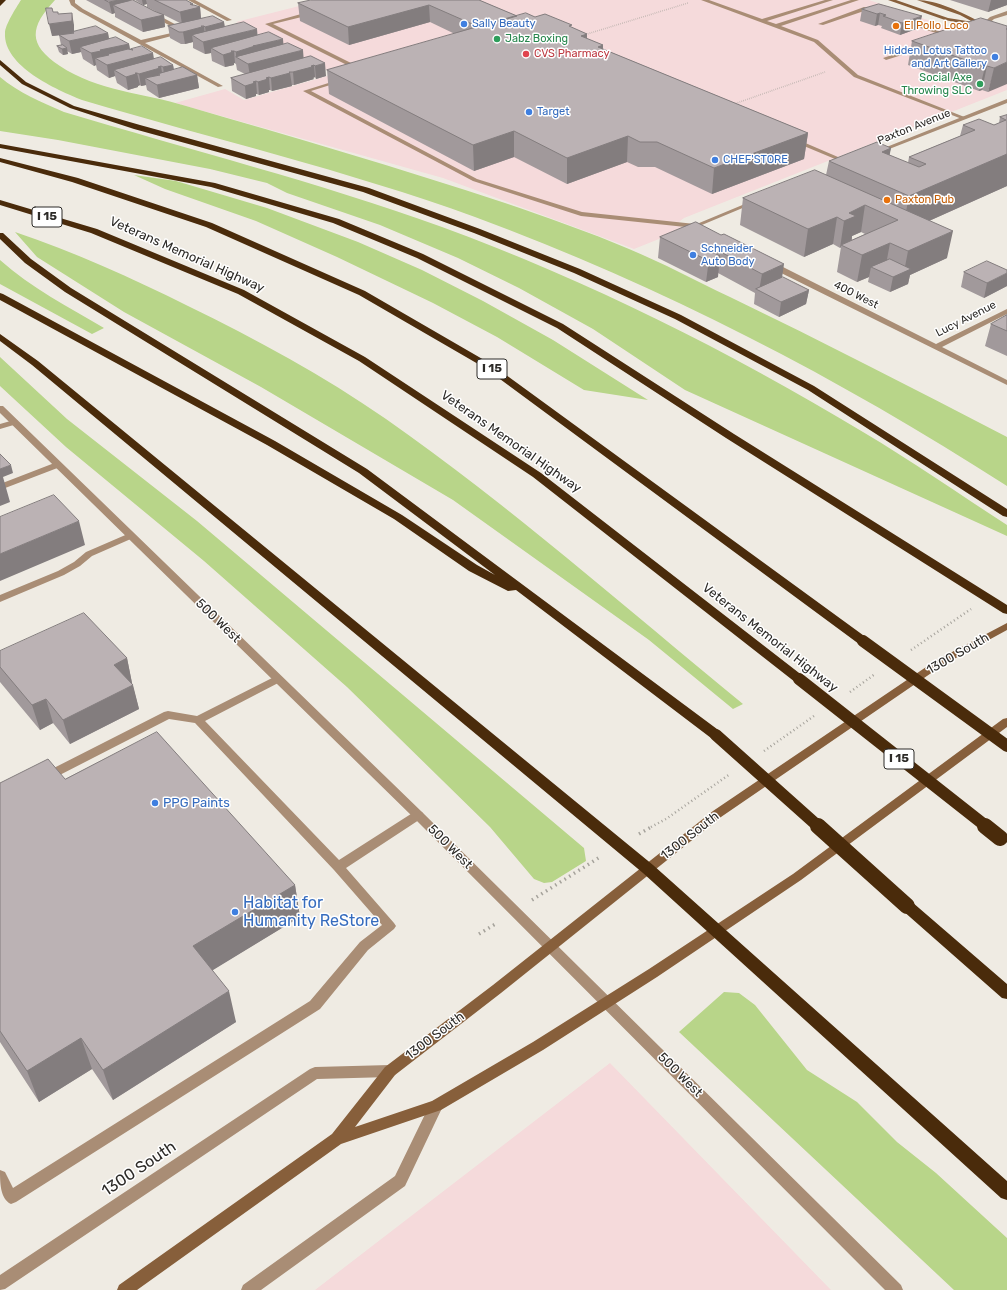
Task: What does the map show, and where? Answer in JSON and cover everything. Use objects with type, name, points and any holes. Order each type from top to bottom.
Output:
[{"type":"highway","points":[[0,4],[3,0]]},
{"type":"highway","points":[[0,62],[24,83],[72,107],[145,129],[366,190],[477,230],[577,271],[678,317],[811,388],[1007,514]]},
{"type":"highway","points":[[0,146],[26,149],[212,184],[336,221],[420,256],[560,326],[730,436],[1007,610]]},
{"type":"highway","name":"I 15","points":[[0,160],[75,180],[209,226],[355,290],[488,366],[1007,746]]},
{"type":"highway","name":"Veterans Memorial Highway","points":[[0,202],[94,231],[241,292],[362,359],[537,475],[799,679],[1003,841]]},
{"type":"highway","points":[[0,235],[28,261],[68,290],[363,471],[546,607],[716,735],[907,906],[1007,993]]},
{"type":"highway","points":[[0,296],[271,443],[398,517],[473,568],[546,607]]},
{"type":"highway","points":[[0,337],[34,363],[648,869],[1007,1192]]},
{"type":"main road","points":[[891,0],[947,19],[982,26]]},
{"type":"main road","points":[[904,0],[989,28]]},
{"type":"main road","points":[[920,0],[962,14],[982,26]]},
{"type":"main road","name":"1300 South","points":[[124,1290],[337,1139],[390,1071],[550,947],[717,814],[939,663],[1007,626]]},
{"type":"main road","name":"1300 South","points":[[337,1139],[436,1106],[538,1046],[797,877],[1007,722]]},
{"type":"street","points":[[72,0],[73,4],[81,10],[220,86]]},
{"type":"street","points":[[191,0],[229,20],[222,22]]},
{"type":"street","points":[[704,0],[816,41],[856,76],[964,118]]},
{"type":"street","points":[[762,21],[830,0]]},
{"type":"street","points":[[776,26],[856,0]]},
{"type":"street","points":[[820,24],[864,9],[879,12]]},
{"type":"street","points":[[146,10],[184,31]]},
{"type":"street","points":[[319,11],[268,24],[366,73],[359,75]]},
{"type":"street","points":[[982,26],[992,18],[1007,13]]},
{"type":"street","points":[[900,19],[941,33],[945,36],[943,40],[933,44]]},
{"type":"street","points":[[141,42],[191,29]]},
{"type":"street","points":[[886,58],[926,46]]},
{"type":"street","points":[[344,80],[306,91],[475,180],[581,214],[698,228],[762,199]]},
{"type":"street","name":"Paxton Avenue","points":[[871,155],[1007,101]]},
{"type":"street","points":[[784,136],[849,164]]},
{"type":"street","points":[[842,166],[856,160]]},
{"type":"street","name":"400 West","points":[[764,261],[1007,383]]},
{"type":"street","name":"Lucy Avenue","points":[[936,347],[1007,311]]},
{"type":"street","name":"500 West","points":[[0,408],[418,815],[896,1290]]},
{"type":"street","points":[[0,427],[14,422]]},
{"type":"street","points":[[0,487],[58,465]]},
{"type":"street","points":[[0,599],[61,573],[77,564],[89,554],[130,536]]},
{"type":"street","points":[[35,783],[168,715],[198,720],[278,679]]},
{"type":"street","points":[[0,1177],[11,1197],[315,1005],[364,946],[390,926],[338,867],[198,720]]},
{"type":"street","points":[[338,867],[418,815]]},
{"type":"street","name":"1300 South","points":[[0,1284],[315,1074],[390,1071]]},
{"type":"street","points":[[248,1290],[400,1180],[436,1106]]},
{"type":"path","points":[[580,36],[694,1]]},
{"type":"path","points":[[730,106],[826,72]]},
{"type":"path","points":[[549,888],[592,862]]},
{"type":"shaded area","points":[[323,0],[869,0],[1007,47],[1007,90],[684,218],[679,223],[684,229],[634,249],[443,178],[175,103],[225,89],[244,100],[334,74],[236,22]]},
{"type":"shaded area","points":[[610,1063],[831,1290],[315,1290]]},
{"type":"green space","points":[[21,0],[55,0],[37,27],[37,43],[49,58],[60,66],[89,81],[186,106],[306,141],[520,208],[642,254],[765,314],[1007,437],[1007,486],[944,446],[879,408],[748,337],[681,304],[545,244],[475,217],[378,184],[82,100],[59,90],[33,75],[22,66],[13,56],[7,45],[5,30],[11,16]]},
{"type":"green space","points":[[0,77],[7,83],[39,101],[64,112],[348,195],[442,227],[497,248],[604,294],[657,319],[761,373],[863,432],[1007,525],[1007,536],[685,390],[593,329],[519,288],[458,258],[380,225],[287,193],[267,183],[210,169],[58,140],[0,131]]},
{"type":"green space","points":[[134,175],[176,181],[267,208],[358,242],[422,270],[483,301],[553,340],[648,400],[584,390],[497,337],[433,303],[337,257],[256,221],[165,189]]},
{"type":"green space","points":[[15,232],[81,257],[167,296],[264,345],[314,373],[362,403],[432,452],[478,487],[611,594],[743,704],[733,709],[649,640],[453,500],[261,387],[124,312],[37,257]]},
{"type":"green space","points":[[0,260],[37,288],[104,328],[92,334],[0,284]]},
{"type":"green space","points":[[0,357],[67,419],[197,521],[584,848],[586,861],[552,882],[544,883],[534,879],[490,827],[347,687],[204,561],[66,447],[0,386]]},
{"type":"green space","points":[[724,992],[739,993],[755,1005],[807,1070],[857,1102],[897,1142],[936,1173],[1007,1238],[1007,1290],[954,1290],[679,1032]]},
{"type":"building","points":[[105,0],[119,0],[109,2]]},
{"type":"building","points":[[133,0],[164,15],[141,20],[113,5]]},
{"type":"building","points":[[155,0],[186,0],[193,4],[190,4],[192,5],[200,7],[180,12]]},
{"type":"building","points":[[311,0],[479,0],[517,16],[479,27],[429,5],[348,27],[298,3]]},
{"type":"building","points":[[879,4],[922,16],[902,23],[883,16],[886,15],[880,13],[877,14],[862,9]]},
{"type":"building","points":[[46,8],[52,8],[53,12],[58,12],[58,14],[72,13],[72,21],[49,24]]},
{"type":"building","name":"Target","points":[[526,13],[535,17],[545,14],[572,25],[569,26],[587,34],[581,36],[603,45],[598,47],[808,133],[714,168],[657,142],[640,142],[628,136],[567,158],[514,131],[473,145],[327,70]]},
{"type":"building","points":[[213,16],[224,22],[205,27],[201,26],[202,27],[183,32],[179,32],[168,26]]},
{"type":"building","points":[[981,18],[1007,26],[1007,62],[994,68],[987,66],[985,67],[912,41]]},
{"type":"building","points":[[244,22],[257,29],[203,42],[192,35]]},
{"type":"building","points":[[96,26],[108,33],[69,41],[59,35],[74,33],[72,32]]},
{"type":"building","points":[[269,32],[283,39],[253,46],[255,46],[236,52],[231,51],[233,52],[223,55],[211,48]]},
{"type":"building","points":[[116,37],[129,44],[91,53],[80,47]]},
{"type":"building","points":[[288,43],[303,50],[248,64],[236,57]]},
{"type":"building","points":[[63,45],[67,48],[62,49],[57,46]]},
{"type":"building","points":[[142,46],[153,53],[107,65],[95,58],[128,49],[133,50],[131,49]]},
{"type":"building","points":[[311,56],[325,63],[271,78],[269,77],[266,78],[268,79],[258,82],[256,81],[253,82],[255,83],[245,86],[231,78]]},
{"type":"building","points":[[161,57],[173,65],[161,66],[158,67],[160,68],[139,74],[135,73],[136,74],[126,77],[114,70]]},
{"type":"building","points":[[183,67],[197,75],[157,85],[145,78],[160,75],[158,74]]},
{"type":"building","points":[[1007,115],[1007,154],[909,196],[829,161],[877,142],[891,148],[882,152],[919,167],[926,164],[909,157],[975,130],[963,125],[979,119],[994,125],[1006,120],[1000,117]]},
{"type":"building","points":[[815,170],[953,231],[908,251],[890,243],[862,255],[841,245],[898,220],[865,205],[849,213],[856,216],[844,221],[837,217],[808,229],[743,198]]},
{"type":"building","points":[[696,222],[721,235],[724,234],[784,264],[762,274],[715,249],[710,251],[720,256],[709,261],[660,237]]},
{"type":"building","points":[[890,259],[911,269],[893,277],[871,267]]},
{"type":"building","points":[[987,261],[1007,270],[1007,273],[987,283],[964,272]]},
{"type":"building","points":[[783,277],[809,290],[781,302],[756,289]]},
{"type":"building","points":[[1007,315],[1007,331],[991,324]]},
{"type":"building","points":[[0,454],[11,465],[0,469]]},
{"type":"building","points":[[54,495],[79,521],[0,554],[0,517]]},
{"type":"building","points":[[84,613],[127,658],[114,665],[133,685],[63,720],[46,699],[32,705],[0,667],[0,651]]},
{"type":"building","points":[[157,732],[295,885],[193,946],[229,991],[103,1070],[81,1038],[27,1071],[0,1031],[0,783],[48,759],[65,779]]},
{"type":"place","name":"Sally Beauty","points":[[464,24]]},
{"type":"place","name":"El Pollo Loco","points":[[896,26]]},
{"type":"place","name":"Jabz Boxing","points":[[497,39]]},
{"type":"place","name":"CVS Pharmacy","points":[[526,54]]},
{"type":"place","name":"Hidden Lotus Tattoo and Art Gallery","points":[[995,57]]},
{"type":"place","name":"Social Axe Throwing SLC","points":[[980,84]]},
{"type":"place","name":"Target","points":[[529,112]]},
{"type":"place","name":"CHEF'STORE","points":[[715,160]]},
{"type":"place","name":"Paxton Pub","points":[[887,200]]},
{"type":"place","name":"Schneider Auto Body","points":[[693,255]]},
{"type":"place","name":"PPG Paints","points":[[155,803]]},
{"type":"place","name":"Habitat for Humanity ReStore","points":[[235,912]]}]
